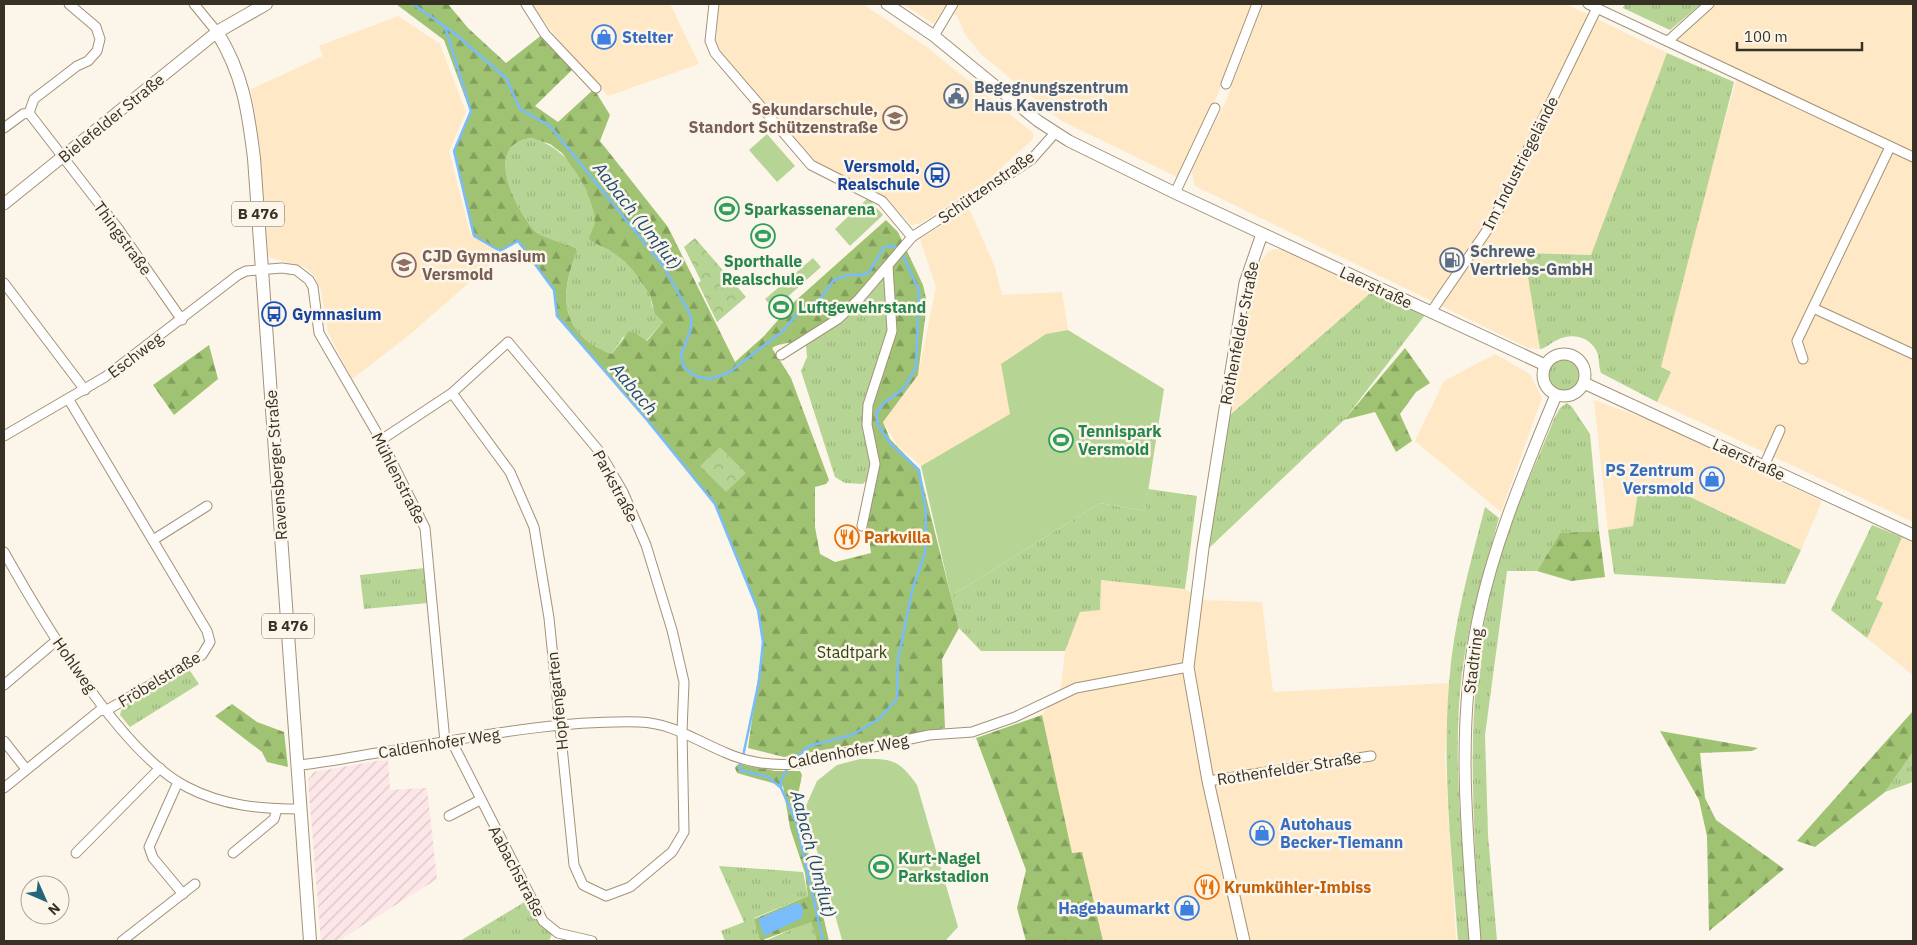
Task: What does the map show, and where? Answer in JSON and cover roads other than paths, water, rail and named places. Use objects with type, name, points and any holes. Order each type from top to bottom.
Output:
[{"type":"main road","points":[[217,32],[266,4]]},
{"type":"main road","points":[[887,4],[934,36],[1055,132],[1175,193],[1262,234]]},
{"type":"main road","name":"Bielefelder Straße","points":[[4,204],[217,32]]},
{"type":"main road","name":"Ravensberger Straße","points":[[217,32],[240,77],[248,114],[254,158],[310,941]]},
{"type":"main road","name":"Laerstraße","points":[[1262,234],[1545,365]]},
{"type":"main road","name":"Rothenfelder Straße","points":[[1244,941],[1208,781],[1188,667],[1203,548],[1245,282],[1262,234]]},
{"type":"main road","points":[[1559,354],[1571,354],[1582,362],[1585,368],[1584,383],[1578,391],[1570,396],[1556,395],[1544,382],[1545,365],[1559,354]]},
{"type":"main road","name":"Laerstraße","points":[[1584,383],[1913,535]]},
{"type":"main road","name":"Stadtring","points":[[1474,941],[1468,840],[1466,758],[1469,688],[1478,620],[1500,539],[1556,395]]},
{"type":"street","points":[[4,128],[23,114],[29,114],[34,99],[77,66],[88,61],[97,51],[100,39],[96,27],[68,4]]},
{"type":"street","name":"Ravensberger Straße","points":[[194,4],[217,32]]},
{"type":"street","points":[[526,4],[545,34],[596,88]]},
{"type":"street","points":[[714,4],[710,41],[715,53],[811,165],[882,201],[912,237]]},
{"type":"street","points":[[934,36],[953,4]]},
{"type":"street","points":[[1226,84],[1257,4]]},
{"type":"street","points":[[1668,41],[1709,4]]},
{"type":"street","name":"Im Industriegelände","points":[[1431,312],[1492,223],[1592,6],[1913,157]]},
{"type":"street","points":[[1175,193],[1215,108]]},
{"type":"street","name":"Thingstraße","points":[[29,114],[117,227],[182,320]]},
{"type":"street","name":"Schützenstraße","points":[[781,355],[838,319],[859,299],[912,237],[1031,160],[1055,132]]},
{"type":"street","points":[[1802,359],[1797,341],[1890,146]]},
{"type":"street","points":[[862,526],[875,464],[867,425],[868,405],[892,332],[888,266]]},
{"type":"street","name":"Mühlenstraße","points":[[261,270],[282,268],[296,270],[309,280],[313,287],[319,333],[381,440],[425,528],[450,741]]},
{"type":"street","name":"Eschweg","points":[[4,436],[85,390],[182,320],[238,275],[246,271],[261,270]]},
{"type":"street","points":[[4,283],[85,390]]},
{"type":"street","points":[[1813,308],[1913,354]]},
{"type":"street","name":"Parkstraße","points":[[452,394],[508,342],[600,451],[623,492],[646,545],[672,630],[684,682],[682,731]]},
{"type":"street","points":[[381,440],[452,394]]},
{"type":"street","name":"Hopfengarten","points":[[452,394],[510,472],[534,527],[549,618],[574,865],[583,885],[606,896],[630,887],[672,852],[684,832],[682,731]]},
{"type":"street","name":"Fröbelstraße","points":[[69,400],[207,631],[210,642],[202,655],[107,710]]},
{"type":"street","points":[[1764,466],[1780,430]]},
{"type":"street","points":[[153,540],[207,506]]},
{"type":"street","name":"Hohlweg","points":[[5,559],[107,710],[143,752],[160,768],[178,782],[195,791],[242,806],[301,809]]},
{"type":"street","points":[[4,685],[58,640]]},
{"type":"street","name":"Caldenhofer Weg","points":[[298,765],[559,724],[640,722],[665,725],[682,731],[742,758],[790,764],[929,735],[972,732],[1015,717],[1076,688],[1188,667]]},
{"type":"street","points":[[4,788],[99,711],[107,710]]},
{"type":"street","points":[[4,741],[26,769]]},
{"type":"street","name":"Aabachstraße","points":[[450,741],[543,921],[558,933],[592,941]]},
{"type":"street","name":"Rothenfelder Straße","points":[[1208,781],[1371,756]]},
{"type":"street","points":[[76,853],[160,768]]},
{"type":"street","points":[[178,782],[149,847],[153,858],[183,894]]},
{"type":"street","points":[[449,816],[480,800]]},
{"type":"street","points":[[233,853],[274,819],[277,809]]},
{"type":"street","points":[[122,941],[195,884]]},
{"type":"water","points":[[796,903],[803,906],[802,918],[764,936],[758,919]]},
{"type":"waterway","name":"Aabach (Umflut)","points":[[413,4],[454,33],[506,78],[520,109],[550,126],[664,267],[691,316],[691,329],[681,355],[684,367],[695,376],[710,379],[728,373],[783,331],[800,310],[820,299],[834,280],[848,275],[862,275],[869,272],[884,247],[894,246],[902,253],[919,291],[916,368],[903,389],[883,404],[877,412],[877,423],[889,442],[919,470],[926,512],[925,553],[913,587],[898,660],[897,699],[879,719],[852,735],[809,746],[792,761]]},
{"type":"waterway","name":"Aabach","points":[[445,27],[471,111],[454,151],[474,236],[500,251],[518,241],[554,290],[557,316],[647,420],[715,504],[758,610],[763,642],[759,681],[743,756]]},
{"type":"waterway","name":"Aabach","points":[[741,761],[740,770],[768,777],[780,787]]},
{"type":"waterway","name":"Aabach (Umflut)","points":[[788,767],[781,780],[781,788],[796,822],[823,941]]},
{"type":"place","name":"Stelter","points":[[604,37]]},
{"type":"place","name":"Begegnungszentrum Haus Kavenstroth","points":[[956,96]]},
{"type":"place","name":"Sekundarschule, Standort Schützenstraße","points":[[895,118]]},
{"type":"place","name":"Versmold, Realschule","points":[[937,175]]},
{"type":"place","name":"Sparkassenarena","points":[[727,209]]},
{"type":"place","name":"Sporthalle Realschule","points":[[763,236]]},
{"type":"place","name":"Schrewe Vertriebs-GmbH","points":[[1452,260]]},
{"type":"place","name":"CJD Gymnasium Versmold","points":[[404,265]]},
{"type":"place","name":"Luftgewehrstand","points":[[781,307]]},
{"type":"place","name":"Gymnasium","points":[[274,314]]},
{"type":"place","name":"Tennispark Versmold","points":[[1061,440]]},
{"type":"place","name":"PS Zentrum Versmold","points":[[1712,479]]},
{"type":"place","name":"Parkvilla","points":[[847,537]]},
{"type":"place","name":"Autohaus Becker-Tiemann","points":[[1262,833]]},
{"type":"place","name":"Kurt-Nagel Parkstadion","points":[[881,867]]},
{"type":"place","name":"Krumkühler-Imbiss","points":[[1207,887]]},
{"type":"place","name":"Hagebaumarkt","points":[[1187,908]]},
{"type":"park label","name":"Stadtpark","points":[[852,652]]}]
